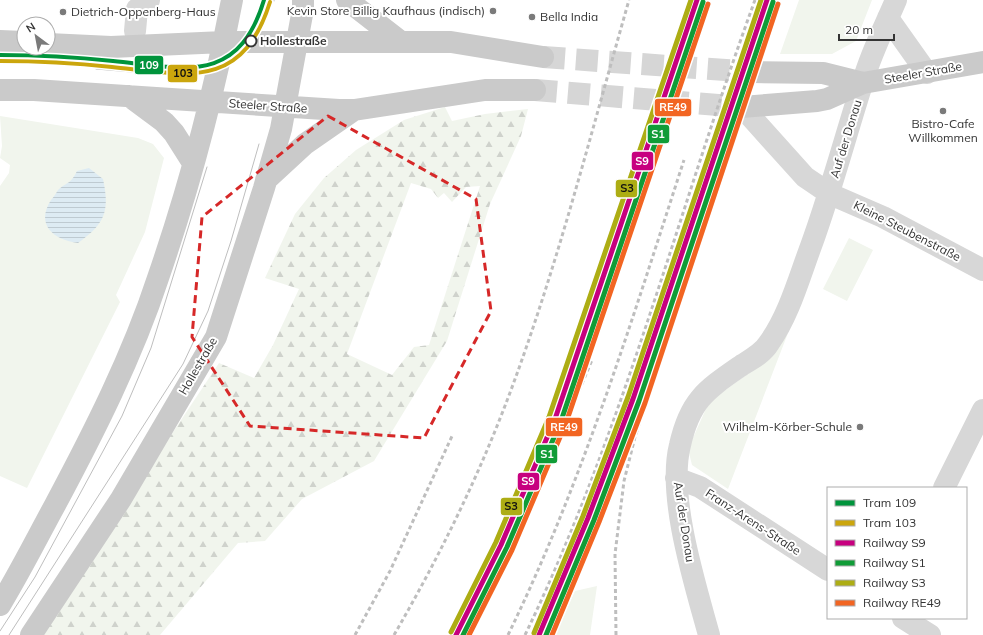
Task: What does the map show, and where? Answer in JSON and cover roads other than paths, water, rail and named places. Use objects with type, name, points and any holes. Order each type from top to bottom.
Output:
[{"type":"main road","points":[[0,605],[30,555],[74,470],[130,350],[158,279],[210,101],[232,0]]},
{"type":"main road","name":"Hollestraße","points":[[31,635],[121,499],[216,337],[279,137],[303,9],[303,0]]},
{"type":"main road","points":[[347,0],[401,42]]},
{"type":"main road","points":[[0,41],[16,42]]},
{"type":"main road","points":[[56,44],[111,47],[224,42],[451,42],[543,57]]},
{"type":"main road","name":"Steeler Straße","points":[[742,107],[817,101],[827,99],[863,83],[983,62]]},
{"type":"main road","name":"Steeler Straße","points":[[753,72],[823,72],[863,83]]},
{"type":"main road","name":"Steeler Straße","points":[[0,90],[34,90],[210,101],[284,108],[354,110],[485,90],[535,90]]},
{"type":"main road","points":[[129,96],[164,122],[174,133],[193,163]]},
{"type":"main road","points":[[265,180],[305,144],[354,110]]},
{"type":"street","points":[[135,31],[137,9],[149,0]]},
{"type":"street","points":[[892,9],[926,73]]},
{"type":"street","name":"Auf der Donau","points":[[710,635],[695,585],[679,504],[676,478],[679,447],[693,406],[704,394],[757,355],[768,345],[779,326],[800,277],[830,194],[863,83],[892,9]]},
{"type":"street","name":"Auf der Donau","points":[[742,107],[805,177],[830,194]]},
{"type":"street","name":"Kleine Steubenstraße","points":[[830,194],[883,217],[983,270]]},
{"type":"street","points":[[944,487],[983,410]]},
{"type":"street","name":"Franz-Arens-Straße","points":[[676,478],[700,488],[827,569]]},
{"type":"street","points":[[905,619],[930,635]]},
{"type":"tunnel","points":[[543,57],[753,72]]},
{"type":"tunnel","points":[[535,90],[742,107]]},
{"type":"tram line","name":"109","points":[[0,55],[71,57],[163,67],[205,65],[224,59],[239,47],[253,28],[264,0]]},
{"type":"tram line","name":"103","points":[[0,61],[70,63],[164,73],[209,71],[227,64],[244,51],[258,31],[270,2]]},
{"type":"tram line","points":[[96,69],[191,77]]},
{"type":"tram line","points":[[9,635],[183,364],[208,311],[231,241],[259,144]]},
{"type":"tram line","points":[[0,631],[35,577],[122,416],[151,348],[207,167]]},
{"type":"railway","points":[[394,635],[456,519],[496,429],[508,398],[526,349],[558,250],[629,0]]},
{"type":"railway","points":[[525,635],[560,558],[621,401],[700,160],[755,0]]},
{"type":"railway","points":[[508,635],[535,578],[582,460],[625,341],[684,160]]},
{"type":"railway","points":[[616,635],[615,554],[624,481],[635,437],[680,297],[708,175]]},
{"type":"railway","points":[[458,635],[546,469],[592,360]]},
{"type":"railway","points":[[355,635],[390,571],[453,434]]},
{"type":"rail line","name":"S3","points":[[451,632],[496,542],[549,417],[691,0]]},
{"type":"rail line","name":"S9","points":[[456,635],[501,545],[555,419],[697,0]]},
{"type":"rail line","name":"S3","points":[[534,633],[583,516],[628,397],[761,0]]},
{"type":"rail line","name":"S9","points":[[539,635],[588,518],[633,399],[767,0]]},
{"type":"rail line","name":"S1","points":[[463,635],[507,547],[561,421],[703,2]]},
{"type":"rail line","name":"S1","points":[[546,635],[594,520],[639,401],[773,2]]},
{"type":"rail line","name":"RE49","points":[[469,635],[512,550],[566,423],[708,4]]},
{"type":"rail line","name":"RE49","points":[[552,635],[599,522],[645,403],[778,4]]},
{"type":"place","name":"Kevin Store Billig Kaufhaus (indisch)","points":[[493,11]]},
{"type":"place","name":"Dietrich-Oppenberg-Haus","points":[[63,12]]},
{"type":"place","name":"Bella India","points":[[532,17]]},
{"type":"place","name":"Hollestraße","points":[[251,41]]},
{"type":"place","name":"Bistro-Cafe Willkommen","points":[[943,111]]},
{"type":"place","name":"Wilhelm-Körber-Schule","points":[[860,427]]}]
